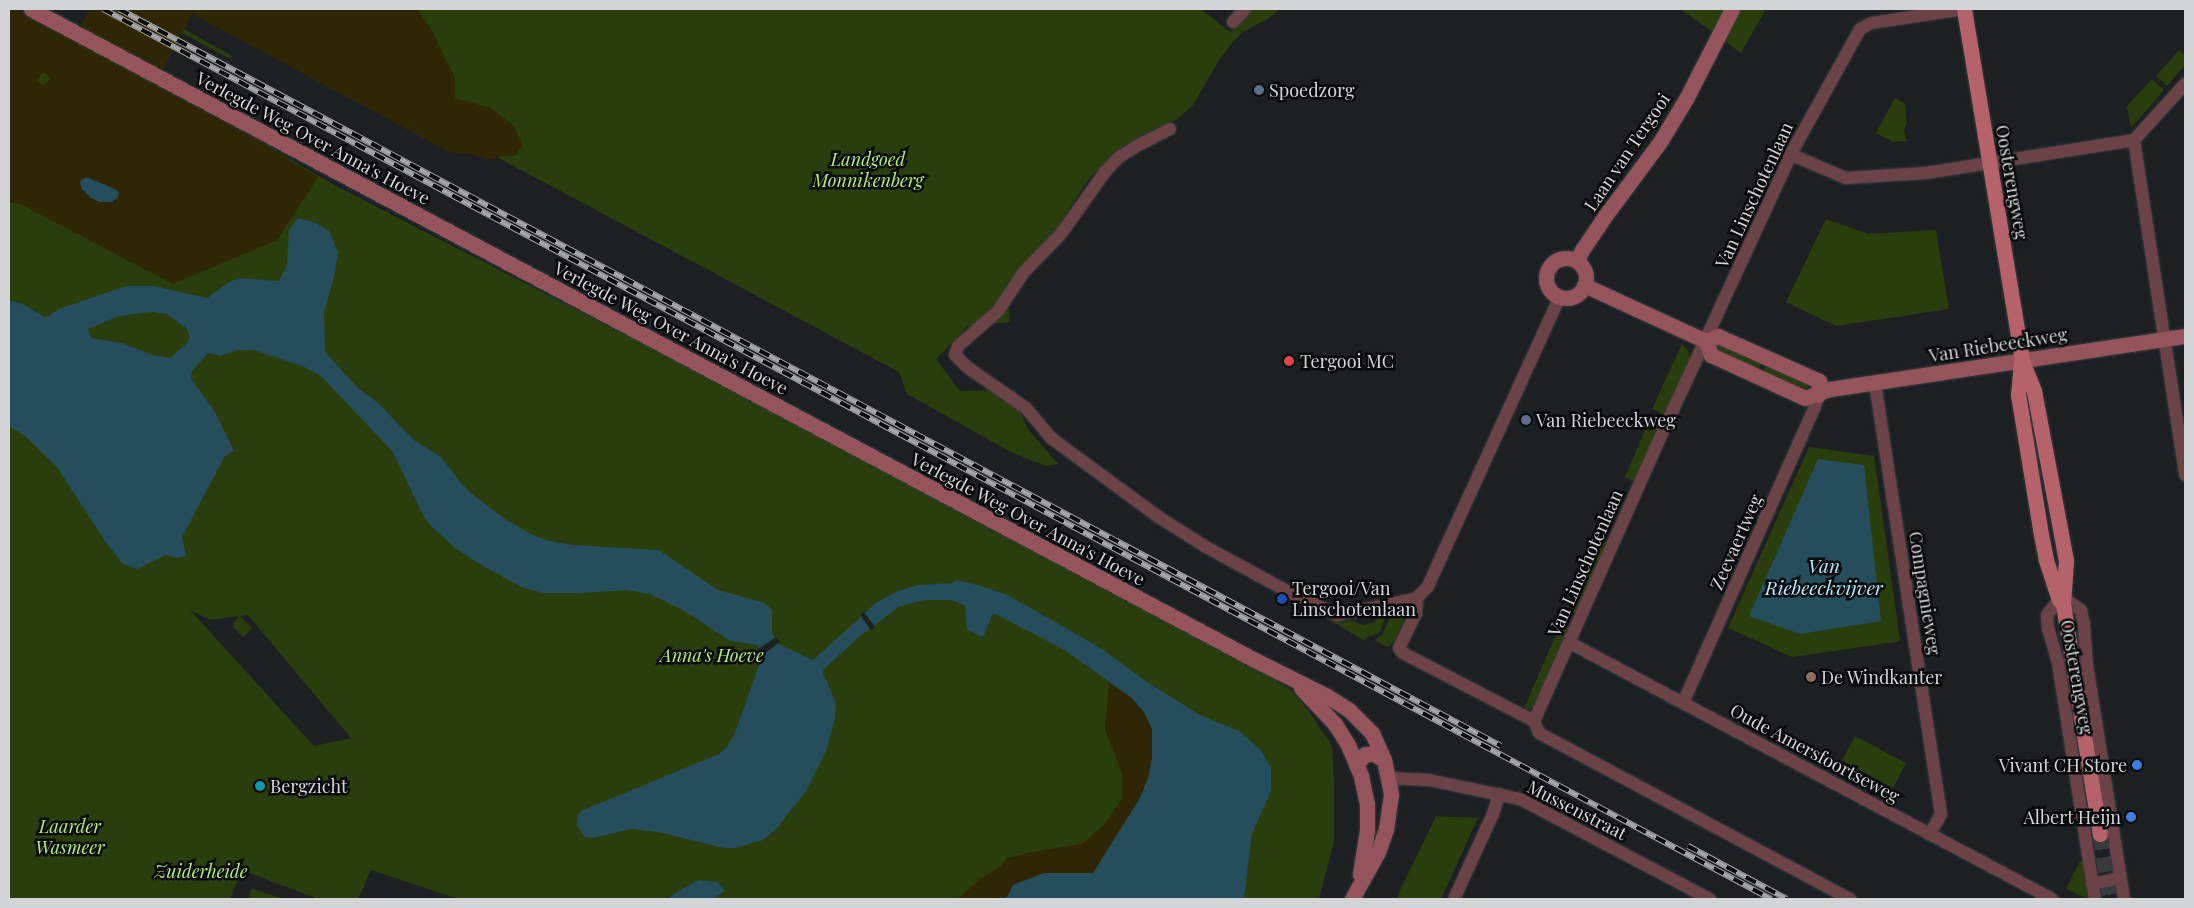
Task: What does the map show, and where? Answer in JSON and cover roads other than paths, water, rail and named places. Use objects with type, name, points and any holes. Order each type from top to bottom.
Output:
[{"type":"main road","name":"Verlegde Weg Over Anna's Hoeve","points":[[31,9],[1293,681],[1327,696],[1349,710],[1372,733],[1384,760],[1389,778],[1390,803],[1386,829],[1378,852],[1355,894]]},
{"type":"main road","name":"Laan van Tergooi","points":[[1577,262],[1582,250],[1605,216],[1660,142],[1687,97],[1732,9]]},
{"type":"main road","name":"Oosterengweg","points":[[1964,9],[2022,361],[2018,394],[2046,560],[2062,601],[2100,834]]},
{"type":"main road","points":[[1568,258],[1577,262],[1584,272],[1584,284],[1574,295],[1560,296],[1549,287],[1546,278],[1548,269],[1560,259],[1568,258]]},
{"type":"main road","name":"Van Riebeeckweg","points":[[1584,284],[1706,341],[1711,355],[1805,398],[1818,395],[1830,389],[2185,336]]},
{"type":"main road","name":"Van Riebeeckweg","points":[[1706,341],[1718,336],[1819,382],[1818,395]]},
{"type":"main road","name":"Verlegde Weg Over Anna's Hoeve","points":[[1293,681],[1335,724],[1356,765],[1367,804],[1366,840],[1355,894]]},
{"type":"main road","points":[[1356,765],[1365,754],[1374,754],[1384,760]]},
{"type":"main road","points":[[1367,804],[1381,809],[1390,803]]},
{"type":"street","points":[[1233,22],[1245,9]]},
{"type":"street","name":"Van Linschotenlaan","points":[[1534,721],[1793,150],[1860,30],[1872,23],[1964,9]]},
{"type":"street","points":[[1792,155],[1846,178],[1926,173],[2134,140],[2185,84]]},
{"type":"street","points":[[1170,130],[1140,144],[1119,157],[1105,172],[1060,235],[1024,272],[998,311],[958,346],[955,355],[967,367],[1026,408],[1051,438],[1157,516],[1206,547],[1287,591],[1338,615],[1418,598]]},
{"type":"street","points":[[2134,140],[2185,475]]},
{"type":"street","points":[[1560,296],[1428,586],[1418,598],[1416,613],[1399,648],[1401,651],[1534,721],[1540,734],[1850,899]]},
{"type":"street","name":"Compagnieweg","points":[[1874,383],[1941,814],[1930,834]]},
{"type":"street","name":"Zeevaertweg","points":[[1684,703],[1816,407],[1818,395]]},
{"type":"street","name":"Oosterengweg","points":[[2095,899],[2058,663],[2048,628],[2047,615],[2062,601],[2081,610],[2084,624],[2087,665],[2124,899]]},
{"type":"street","name":"Oude Amersfoortseweg","points":[[1570,642],[2046,898]]},
{"type":"street","name":"Mussenstraat","points":[[1389,778],[1429,780],[1520,799],[1690,895],[1710,899]]},
{"type":"street","points":[[1454,899],[1493,814],[1499,794]]},
{"type":"street","points":[[2092,884],[2120,878]]},
{"type":"water","points":[[86,177],[115,189],[119,192],[118,197],[112,202],[100,202],[91,198],[82,189],[80,181]]},
{"type":"water","points":[[298,218],[316,223],[329,231],[338,252],[335,273],[324,313],[325,352],[358,388],[377,402],[414,440],[441,457],[472,494],[505,519],[531,534],[546,540],[572,545],[659,550],[718,590],[765,603],[772,610],[772,632],[778,644],[813,660],[877,602],[898,591],[918,585],[952,583],[957,580],[977,585],[1005,594],[1029,607],[1102,649],[1144,680],[1200,715],[1239,731],[1261,750],[1271,768],[1271,791],[1252,834],[1244,899],[1003,899],[1008,896],[1013,885],[1044,873],[1093,873],[1140,798],[1148,778],[1152,759],[1152,729],[1144,712],[1132,698],[1063,649],[993,613],[983,637],[967,630],[965,606],[952,600],[925,600],[900,606],[860,636],[824,669],[823,673],[836,703],[835,718],[826,751],[806,791],[777,828],[763,840],[735,848],[724,848],[658,832],[632,829],[593,838],[584,837],[577,824],[577,818],[581,811],[719,754],[727,747],[735,733],[763,654],[757,645],[730,641],[686,612],[650,594],[627,590],[543,593],[521,587],[478,563],[455,548],[429,524],[393,452],[321,376],[302,366],[253,350],[237,350],[220,356],[208,353],[192,371],[191,378],[216,414],[234,451],[225,456],[182,537],[186,556],[178,558],[166,555],[137,569],[122,563],[105,541],[57,467],[25,436],[9,426],[9,300],[25,305],[46,318],[59,309],[126,286],[154,286],[207,298],[229,282],[239,278],[279,281],[287,265],[289,230]],"holes":[[[150,312],[167,314],[186,328],[190,337],[187,343],[170,358],[152,355],[122,343],[91,338],[88,329],[119,316]]]},
{"type":"water","name":"Van Riebeeckvijver","points":[[1818,459],[1864,465],[1881,621],[1800,634],[1749,616]]},
{"type":"water","points":[[698,880],[718,882],[725,891],[713,899],[666,899]]},
{"type":"tunnel","points":[[2100,834],[2110,899]]},
{"type":"railway","points":[[103,9],[1771,899]]},
{"type":"railway","points":[[119,9],[1501,746]]},
{"type":"railway","points":[[1688,846],[1787,899]]},
{"type":"place","name":"Spoedzorg","points":[[1259,90]]},
{"type":"place","name":"Tergooi MC","points":[[1289,361]]},
{"type":"place","name":"Van Riebeeckweg","points":[[1526,420]]},
{"type":"place","name":"Tergooi/Van Linschotenlaan","points":[[1282,599]]},
{"type":"place","name":"De Windkanter","points":[[1811,677]]},
{"type":"place","name":"Vivant CH Store","points":[[2137,765]]},
{"type":"place","name":"Bergzicht","points":[[260,786]]},
{"type":"place","name":"Albert Heijn","points":[[2131,817]]},
{"type":"park label","name":"Landgoed Monnikenberg","points":[[868,170]]},
{"type":"park label","name":"Anna's Hoeve","points":[[712,655]]},
{"type":"park label","name":"Laarder Wasmeer","points":[[70,838]]},
{"type":"park label","name":"Zuiderheide","points":[[201,871]]}]
